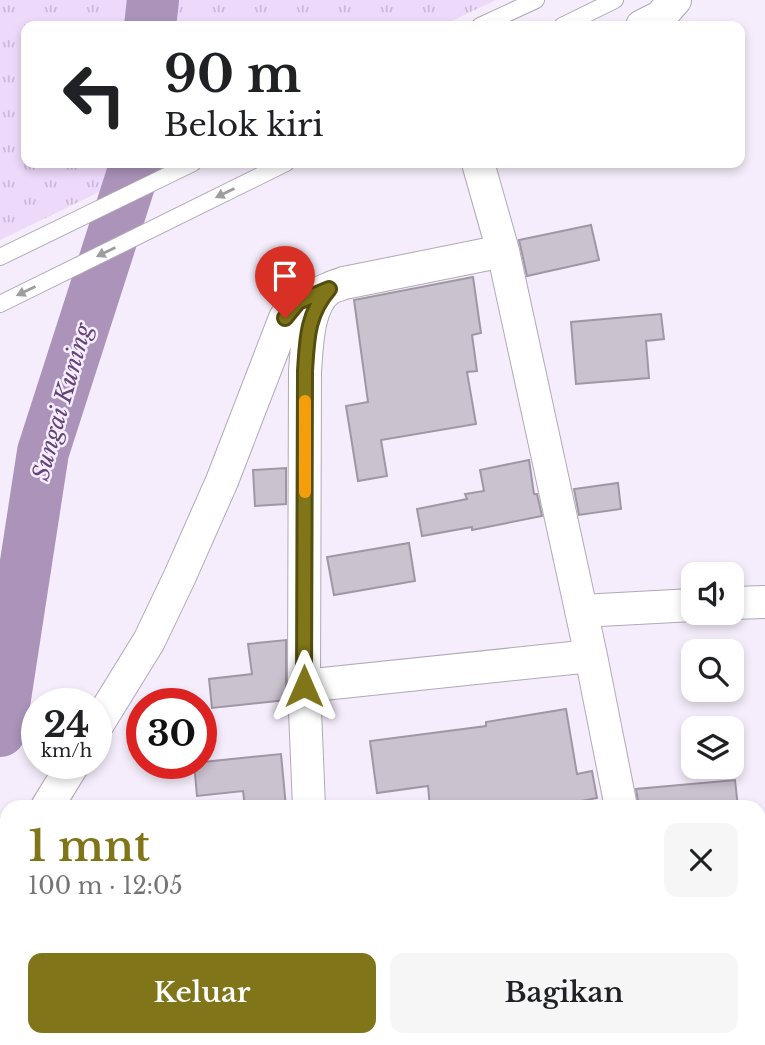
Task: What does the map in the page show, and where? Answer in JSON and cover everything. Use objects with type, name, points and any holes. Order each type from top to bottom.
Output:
[{"type":"street","points":[[653,21],[660,18],[675,0]]},
{"type":"street","points":[[479,168],[503,251],[620,800]]},
{"type":"street","points":[[112,701],[149,641],[180,576],[222,481],[285,318],[298,302],[345,283],[503,251]]},
{"type":"street","points":[[309,800],[304,686],[305,371],[308,332],[317,302],[329,289]]},
{"type":"street","points":[[744,603],[765,602]]},
{"type":"street","points":[[581,611],[681,606]]},
{"type":"street","points":[[304,686],[591,656]]},
{"type":"street","points":[[51,800],[64,779]]},
{"type":"lane","points":[[491,21],[536,0]]},
{"type":"lane","points":[[572,21],[615,0]]},
{"type":"lane","points":[[0,257],[182,168]]},
{"type":"lane","points":[[0,304],[276,168]]},
{"type":"green space","points":[[0,0],[496,0],[452,21],[21,21],[21,168],[149,168],[0,240]]},
{"type":"building","points":[[591,225],[599,260],[527,276],[519,240]]},
{"type":"building","points":[[473,277],[481,333],[472,335],[477,371],[467,372],[476,424],[381,440],[387,476],[358,481],[346,406],[368,402],[354,300]]},
{"type":"building","points":[[661,314],[664,339],[646,341],[649,378],[576,384],[571,322]]},
{"type":"building","points":[[529,460],[534,494],[537,494],[542,516],[472,530],[472,527],[422,536],[417,509],[467,499],[465,494],[484,491],[480,470]]},
{"type":"building","points":[[286,468],[286,504],[255,506],[253,470]]},
{"type":"building","points":[[618,483],[621,509],[579,515],[574,489]]},
{"type":"building","points":[[409,543],[415,581],[334,595],[327,557]]},
{"type":"building","points":[[286,640],[286,700],[217,707],[217,688],[210,688],[209,679],[252,674],[248,644]]},
{"type":"building","points":[[566,709],[577,774],[592,771],[597,798],[429,800],[428,786],[377,793],[370,741],[486,726],[486,722]]},
{"type":"building","points":[[281,754],[285,800],[244,800],[243,791],[197,796],[195,779],[217,779],[217,761]]},
{"type":"building","points":[[735,780],[737,800],[638,800],[636,789]]},
{"type":"waterway","name":"Sungai Kuning","points":[[151,21],[153,0]]},
{"type":"waterway","name":"Sungai Kuning","points":[[0,731],[43,452],[134,168]]},
{"type":"slow traffic","points":[[305,401],[305,492]]},
{"type":"route","points":[[285,318],[298,302],[329,289],[317,302],[308,332],[305,371],[304,686]]}]
